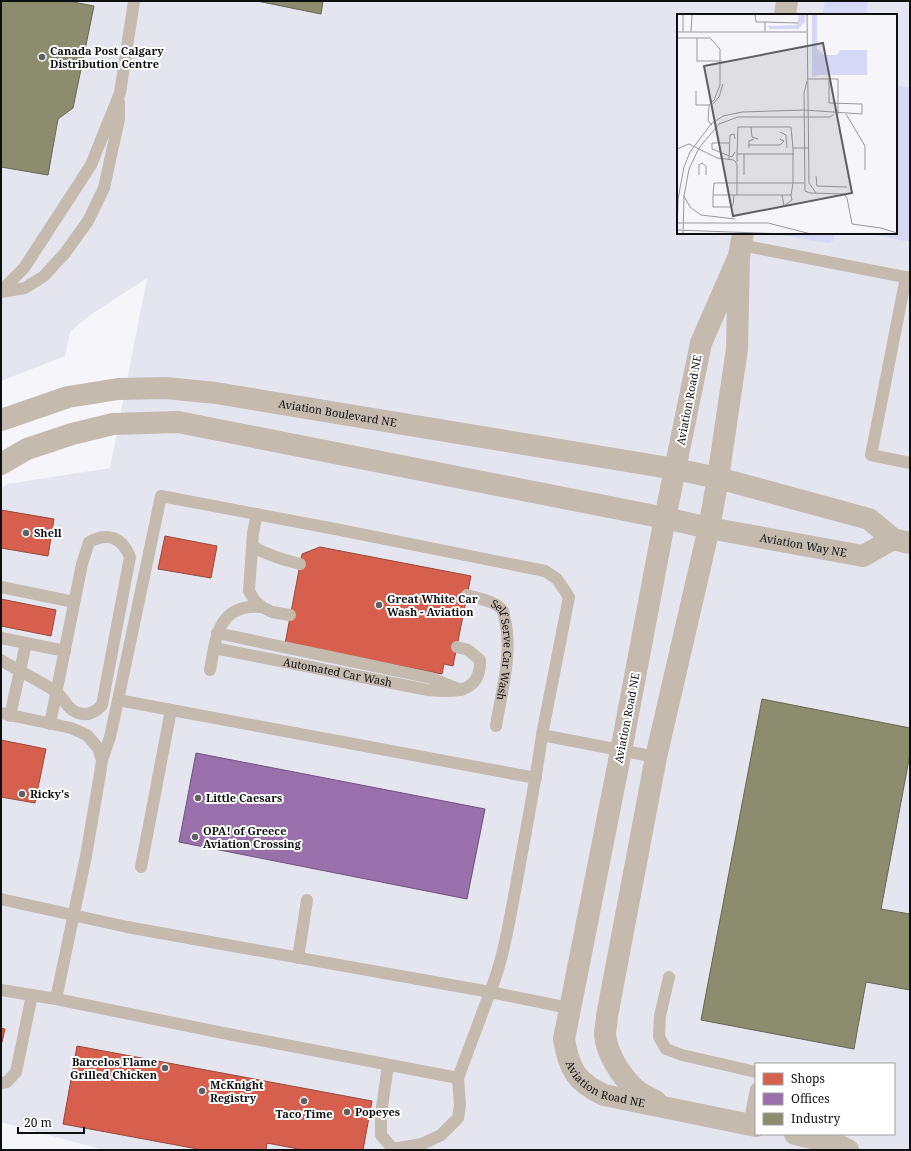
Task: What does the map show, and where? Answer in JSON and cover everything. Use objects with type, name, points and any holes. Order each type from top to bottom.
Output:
[{"type":"street","points":[[785,14],[787,1]]},
{"type":"street","name":"Aviation Road NE","points":[[741,244],[701,343],[665,518],[564,1039],[570,1067],[581,1080],[592,1089],[604,1095],[752,1126]]},
{"type":"street","name":"Aviation Road NE","points":[[680,1111],[646,1097],[635,1089],[619,1071],[610,1054],[605,1035],[656,757],[709,528],[718,478],[736,349],[741,244]]},
{"type":"street","name":"Aviation Boulevard NE","points":[[1,420],[68,397],[118,389],[165,388],[223,394],[675,469],[718,478]]},
{"type":"street","points":[[1,464],[27,449],[85,430],[113,424],[178,422],[665,518]]},
{"type":"street","name":"Aviation Way NE","points":[[718,478],[869,519],[902,541]]},
{"type":"street","name":"Aviation Way NE","points":[[665,518],[709,528],[863,556],[902,541]]},
{"type":"street","points":[[799,1135],[834,1143],[848,1150]]},
{"type":"lane","points":[[1,291],[25,288],[44,276],[65,253],[88,221],[104,188],[118,119],[120,93],[134,1]]},
{"type":"lane","points":[[1,291],[24,268],[91,165],[120,93]]},
{"type":"lane","points":[[741,244],[908,277],[871,455],[910,463]]},
{"type":"lane","points":[[56,998],[74,915],[102,760],[110,737],[161,496],[545,571],[558,579],[569,597],[542,735],[536,778],[506,940],[498,974],[458,1078],[460,1105],[458,1118],[441,1135],[422,1144],[393,1149],[381,1135],[381,1114],[388,1065]]},
{"type":"lane","points":[[257,514],[249,591],[255,601],[262,607],[272,612],[290,615]]},
{"type":"lane","points":[[1,660],[56,692],[67,705],[75,711],[88,715],[96,712],[102,705],[130,557],[126,547],[116,539],[98,537],[89,542],[82,564],[74,602],[65,651],[56,692],[50,724]]},
{"type":"lane","points":[[253,548],[285,561],[300,564]]},
{"type":"lane","points":[[1,587],[74,602]]},
{"type":"lane","name":"Self Serve Car Wash","points":[[467,596],[492,602],[503,611],[508,630],[509,644],[496,726]]},
{"type":"lane","points":[[210,670],[217,633],[225,619],[231,613],[244,607],[262,607]]},
{"type":"lane","name":"Automated Car Wash","points":[[217,633],[431,678],[461,690]]},
{"type":"lane","points":[[1,638],[65,651]]},
{"type":"lane","points":[[26,643],[20,671],[6,714],[71,728],[87,735],[98,748],[102,760]]},
{"type":"lane","points":[[457,647],[468,650],[480,660],[480,670],[476,680],[468,689],[461,690]]},
{"type":"lane","name":"Automated Car Wash","points":[[214,648],[428,690],[450,692],[461,690]]},
{"type":"lane","points":[[118,700],[536,778]]},
{"type":"lane","points":[[141,867],[171,710]]},
{"type":"lane","points":[[71,728],[75,711]]},
{"type":"lane","points":[[542,735],[656,757]]},
{"type":"lane","points":[[1,900],[127,927],[490,992],[569,1008]]},
{"type":"lane","points":[[298,958],[307,900]]},
{"type":"lane","points":[[669,977],[660,1016],[659,1038],[666,1049],[682,1055],[755,1072]]},
{"type":"lane","points":[[1,990],[56,998],[228,1034],[458,1078]]},
{"type":"lane","points":[[1,1083],[7,1082],[16,1072],[32,995]]},
{"type":"lane","points":[[752,1126],[755,1098]]},
{"type":"shaded area","points":[[1,1],[910,1],[910,1150],[104,1150],[1,1122],[1,489],[7,484],[110,468],[147,278],[89,316],[70,332],[65,356],[1,381]]},
{"type":"shaded area","points":[[825,1],[868,1],[866,14],[822,14]]},
{"type":"shaded area","points":[[897,85],[910,88],[910,242],[871,234],[897,234]]},
{"type":"shaded area","points":[[835,234],[833,241],[828,243],[780,235]]},
{"type":"building: Shops","name":"Shell","points":[[1,510],[54,519],[48,556],[1,548]]},
{"type":"building: Shops","points":[[165,536],[217,546],[211,578],[158,569]]},
{"type":"building: Shops","name":"Great White Car Wash - Aviation","points":[[320,547],[471,576],[453,666],[444,664],[442,674],[285,644],[302,554]]},
{"type":"building: Shops","points":[[1,599],[56,610],[51,636],[1,626]]},
{"type":"building: Shops","points":[[1,740],[46,749],[35,803],[1,797]]},
{"type":"building: Shops","points":[[1,1028],[5,1029],[1,1046]]},
{"type":"building: Shops","points":[[77,1046],[372,1101],[363,1150],[304,1150],[267,1143],[266,1150],[203,1150],[63,1124]]},
{"type":"building: Offices","points":[[196,753],[485,809],[467,899],[179,842]]},
{"type":"building: Industry","name":"Canada Post Calgary Distribution Centre","points":[[1,1],[68,1],[94,6],[73,108],[58,119],[48,175],[1,167]]},
{"type":"building: Industry","points":[[257,1],[323,1],[321,14]]},
{"type":"building: Industry","points":[[762,699],[910,728],[910,754],[881,909],[910,914],[910,990],[866,982],[854,1049],[701,1020]]},
{"type":"place","name":"Canada Post Calgary Distribution Centre","points":[[42,57]]},
{"type":"place","name":"Shell","points":[[26,533]]},
{"type":"place","name":"Great White Car Wash - Aviation","points":[[379,605]]},
{"type":"place","name":"Ricky's","points":[[22,794]]},
{"type":"place","name":"Little Caesars","points":[[198,798]]},
{"type":"place","name":"OPA! of Greece Aviation Crossing","points":[[195,837]]},
{"type":"place","name":"Barcelos Flame Grilled Chicken","points":[[165,1068]]},
{"type":"place","name":"McKnight Registry","points":[[202,1091]]},
{"type":"place","name":"Taco Time","points":[[304,1101]]},
{"type":"place","name":"Popeyes","points":[[347,1112]]}]
